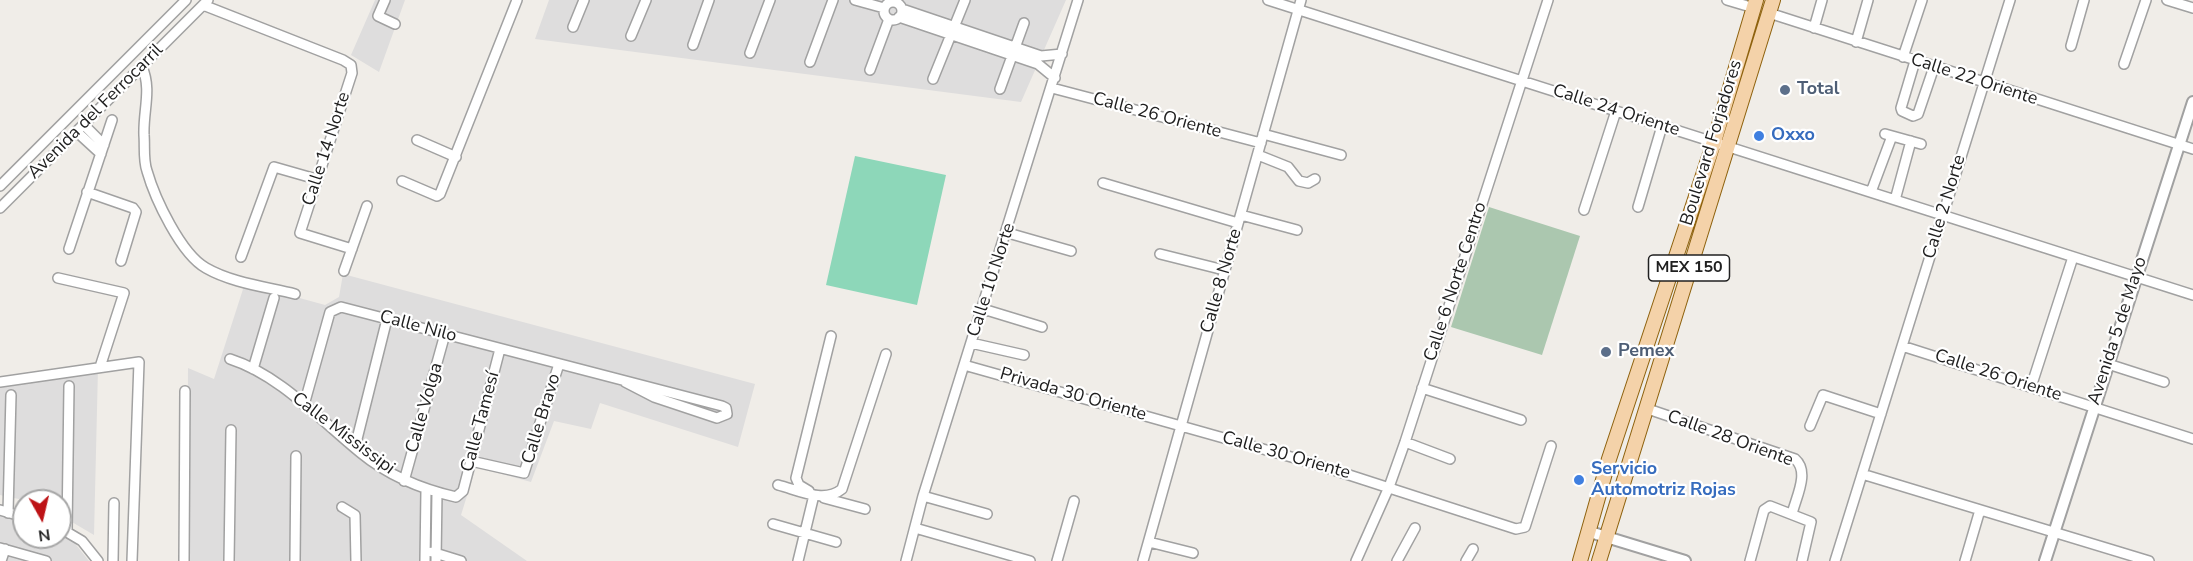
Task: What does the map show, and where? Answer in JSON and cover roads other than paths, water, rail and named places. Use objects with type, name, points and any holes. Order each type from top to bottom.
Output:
[{"type":"main road","name":"Boulevard Forjadores","points":[[1580,561],[1609,459],[1714,142],[1755,4]]},
{"type":"main road","name":"Boulevard Forjadores","points":[[1599,561],[1771,7]]},
{"type":"street","points":[[0,186],[186,0]]},
{"type":"street","points":[[385,0],[378,16],[395,24]]},
{"type":"street","points":[[402,181],[437,196],[442,191],[517,0]]},
{"type":"street","points":[[573,27],[584,0]]},
{"type":"street","points":[[631,36],[646,0]]},
{"type":"street","points":[[693,45],[709,0]]},
{"type":"street","points":[[750,53],[770,0]]},
{"type":"street","points":[[810,62],[833,0]]},
{"type":"street","points":[[855,0],[884,8],[884,13],[897,10],[1014,51],[1041,56],[1062,54]]},
{"type":"street","points":[[933,79],[965,0]]},
{"type":"street","name":"Calle 10 Norte","points":[[906,561],[923,496],[1008,233],[1078,0]]},
{"type":"street","name":"Calle 24 Oriente","points":[[1268,0],[1300,5],[1522,81],[2193,295]]},
{"type":"street","name":"Calle 6 Norte Centro","points":[[1356,561],[1389,488],[1405,442],[1548,0]]},
{"type":"street","points":[[1727,0],[1755,4]]},
{"type":"street","points":[[1814,28],[1822,0]]},
{"type":"street","points":[[1856,42],[1868,0]]},
{"type":"street","points":[[1903,57],[1922,0]]},
{"type":"street","name":"Calle 2 Norte","points":[[1835,561],[2010,0]]},
{"type":"street","points":[[2071,46],[2085,0]]},
{"type":"street","points":[[2124,64],[2146,0]]},
{"type":"street","points":[[2170,0],[2193,8]]},
{"type":"street","name":"Avenida del Ferrocarril","points":[[0,208],[205,2]]},
{"type":"street","name":"Calle 14 Norte","points":[[205,2],[351,65],[352,73],[300,233],[352,249]]},
{"type":"street","name":"Calle 8 Norte","points":[[1143,561],[1300,5]]},
{"type":"street","name":"Calle 22 Oriente","points":[[1771,7],[1814,28],[2193,149]]},
{"type":"street","points":[[870,70],[897,10]]},
{"type":"street","points":[[1000,89],[1024,23]]},
{"type":"street","points":[[1014,51],[1038,64],[1055,78]]},
{"type":"street","points":[[1915,61],[1902,111],[1913,116],[1918,114],[1934,67]]},
{"type":"street","points":[[142,67],[148,85],[143,119],[146,169],[157,200],[175,231],[206,268],[295,294]]},
{"type":"street","name":"Calle 26 Oriente","points":[[1052,88],[1341,155]]},
{"type":"street","name":"Avenida 5 de Mayo","points":[[2045,561],[2193,102]]},
{"type":"street","points":[[1584,210],[1616,111]]},
{"type":"street","points":[[69,249],[112,120]]},
{"type":"street","points":[[1638,207],[1662,126]]},
{"type":"street","points":[[80,128],[102,149]]},
{"type":"street","points":[[1871,192],[1888,135],[1916,143],[1895,200]]},
{"type":"street","points":[[417,140],[456,157]]},
{"type":"street","points":[[1258,155],[1288,167],[1299,181],[1308,183],[1315,179]]},
{"type":"street","points":[[241,257],[274,167],[316,179]]},
{"type":"street","points":[[1102,183],[1240,219],[1297,230]]},
{"type":"street","points":[[87,192],[133,208],[136,212],[121,261]]},
{"type":"street","points":[[344,271],[367,206]]},
{"type":"street","points":[[1008,233],[1071,251]]},
{"type":"street","points":[[1160,254],[1224,270]]},
{"type":"street","points":[[2031,387],[2073,257]]},
{"type":"street","points":[[58,278],[124,293],[100,366]]},
{"type":"street","points":[[253,369],[274,298]]},
{"type":"street","name":"Calle Nilo","points":[[304,405],[330,312],[341,307],[625,382]]},
{"type":"street","points":[[983,309],[1042,327]]},
{"type":"street","points":[[355,447],[387,319]]},
{"type":"street","name":"Calle Volga","points":[[405,481],[445,334]]},
{"type":"street","points":[[831,336],[796,478],[799,485],[818,496],[836,494],[843,489],[886,354]]},
{"type":"street","points":[[971,343],[1024,355]]},
{"type":"street","name":"Calle 26 Oriente","points":[[1902,346],[2193,439]]},
{"type":"street","name":"Calle Tamesí","points":[[460,494],[471,461],[500,349]]},
{"type":"street","name":"Calle Mississipi","points":[[230,358],[253,369],[304,405],[355,447],[405,481],[426,490],[456,497],[460,494]]},
{"type":"street","points":[[0,382],[139,362],[132,561]]},
{"type":"street","name":"Calle Bravo","points":[[471,461],[524,473],[528,469],[559,364]]},
{"type":"street","points":[[2108,364],[2164,382]]},
{"type":"street","name":"Privada 30 Oriente","points":[[964,365],[1182,426]]},
{"type":"street","points":[[625,382],[722,406],[726,408],[727,414],[717,418],[654,397],[625,382]]},
{"type":"street","points":[[65,489],[69,386]]},
{"type":"street","points":[[1422,388],[1521,420]]},
{"type":"street","points":[[184,561],[185,391]]},
{"type":"street","points":[[4,511],[11,395]]},
{"type":"street","points":[[1810,426],[1823,395],[1881,414]]},
{"type":"street","name":"Calle 28 Oriente","points":[[1645,408],[1795,459],[1801,465],[1803,472],[1792,514]]},
{"type":"street","name":"Calle 30 Oriente","points":[[1182,426],[1389,488]]},
{"type":"street","points":[[229,561],[231,430]]},
{"type":"street","points":[[1405,442],[1450,459]]},
{"type":"street","points":[[1389,488],[1521,530],[1525,527],[1551,446]]},
{"type":"street","points":[[295,561],[296,456]]},
{"type":"street","points":[[1862,474],[2149,561]]},
{"type":"street","points":[[778,484],[865,509]]},
{"type":"street","points":[[425,561],[426,490]]},
{"type":"street","points":[[436,492],[436,557]]},
{"type":"street","points":[[798,561],[818,496]]},
{"type":"street","points":[[923,496],[987,514]]},
{"type":"street","points":[[1057,561],[1074,501]]},
{"type":"street","points":[[113,561],[114,503]]},
{"type":"street","points":[[342,507],[355,515],[358,533],[356,561]]},
{"type":"street","points":[[1750,561],[1766,507],[1811,522],[1802,561]]},
{"type":"street","points":[[1965,561],[1980,510]]},
{"type":"street","points":[[773,524],[836,542]]},
{"type":"street","points":[[915,528],[1030,561]]},
{"type":"street","points":[[1397,561],[1415,528]]},
{"type":"street","points":[[1590,532],[1684,561]]},
{"type":"street","points":[[72,535],[82,540],[98,561]]},
{"type":"street","points":[[1149,542],[1192,553]]},
{"type":"street","points":[[1,561],[2,548],[46,561]]},
{"type":"street","points":[[425,549],[436,557],[461,561]]},
{"type":"street","points":[[1466,561],[1473,549]]},
{"type":"street","points":[[19,553],[29,561]]},
{"type":"place","name":"Total","points":[[1785,90]]},
{"type":"place","name":"Oxxo","points":[[1759,136]]},
{"type":"place","name":"Pemex","points":[[1606,352]]},
{"type":"place","name":"Servicio Automotriz Rojas","points":[[1579,480]]}]
